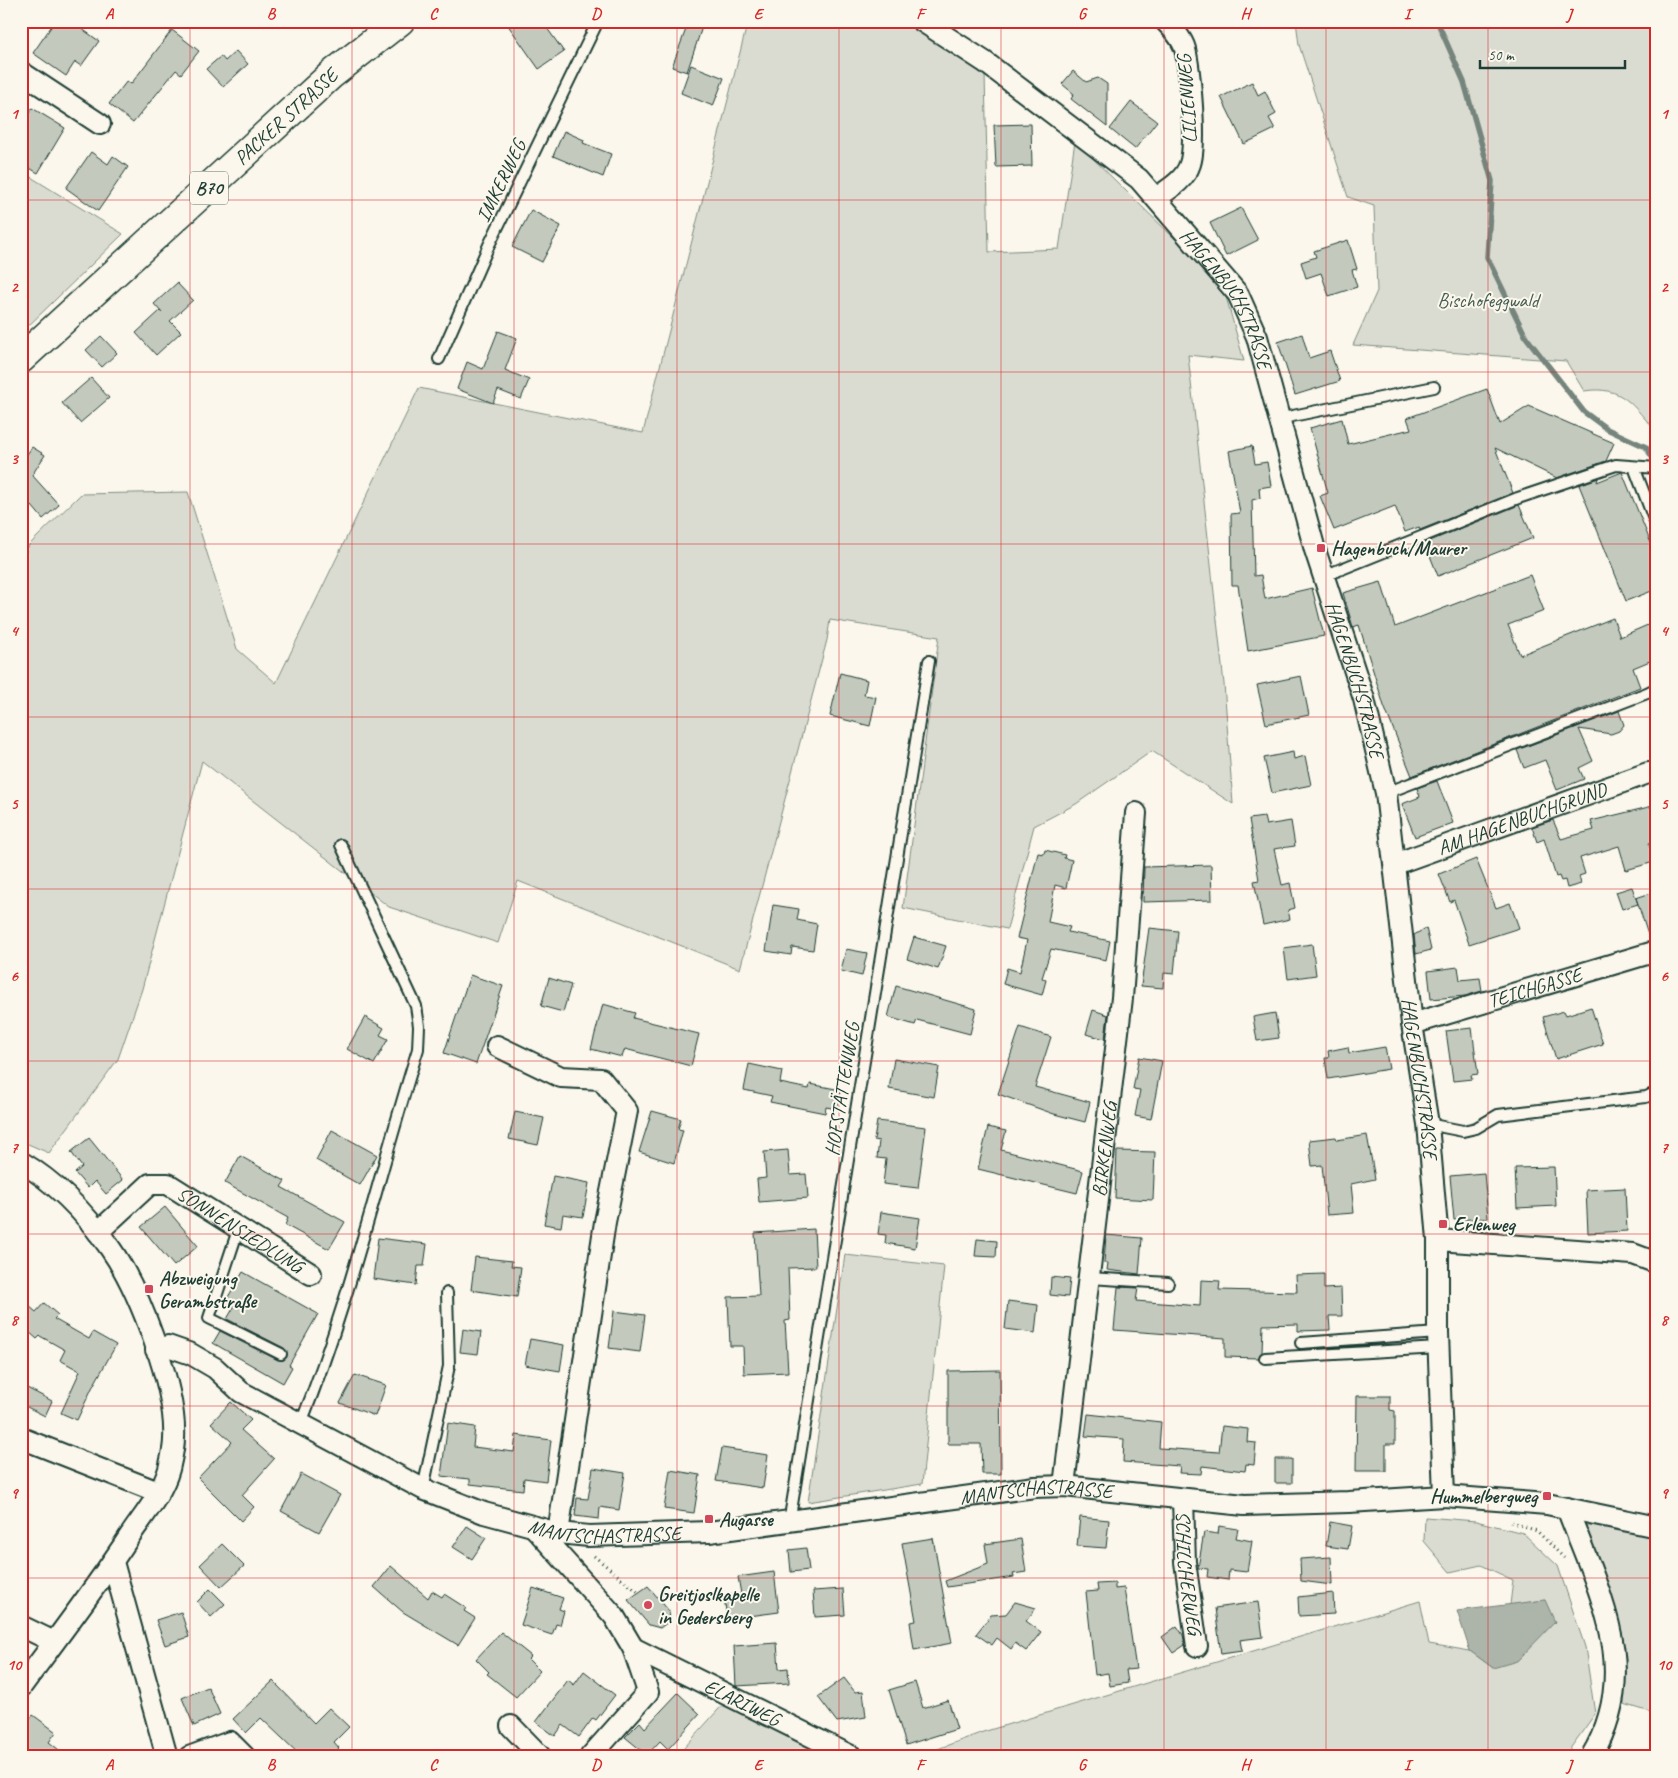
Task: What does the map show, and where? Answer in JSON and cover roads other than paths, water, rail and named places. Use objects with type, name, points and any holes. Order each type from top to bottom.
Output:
[{"type":"main road","name":"PACKER STRASSE","points":[[21,359],[331,76],[400,21]]},
{"type":"street","name":"HAGENBUCHSTRASSE","points":[[922,21],[1001,74],[1140,179],[1238,294],[1257,337],[1278,419],[1324,576],[1364,699],[1386,793],[1412,1024],[1428,1124],[1438,1240],[1444,1496]]},
{"type":"street","name":"LILIENWEG","points":[[1156,198],[1181,180],[1190,163],[1193,131],[1185,48],[1178,36],[1165,21]]},
{"type":"street","points":[[21,72],[100,124]]},
{"type":"street","name":"AM HAGENBUCHGRUND","points":[[1395,864],[1652,778]]},
{"type":"street","name":"BIRKENWEG","points":[[1064,1486],[1122,998],[1136,813]]},
{"type":"street","name":"TEICHGASSE","points":[[1412,1024],[1657,951]]},
{"type":"street","points":[[497,1046],[561,1077],[601,1080],[627,1111],[606,1222],[562,1533]]},
{"type":"street","points":[[21,1162],[39,1172],[64,1194],[98,1232],[130,1280],[156,1350],[168,1389],[174,1439],[168,1470],[158,1492],[113,1562],[21,1688]]},
{"type":"street","name":"SONNENSIEDLUNG","points":[[98,1232],[150,1184],[168,1184],[311,1274]]},
{"type":"street","points":[[1438,1240],[1634,1254],[1657,1262]]},
{"type":"street","name":"MANTSCHASTRASSE","points":[[156,1350],[168,1346],[191,1354],[215,1368],[241,1392],[302,1422],[369,1462],[423,1489],[484,1513],[562,1533],[588,1536],[709,1532],[789,1523],[1036,1487],[1064,1486],[1211,1503],[1274,1505],[1444,1496],[1547,1504],[1657,1526]]},
{"type":"street","points":[[21,1438],[158,1492]]},
{"type":"street","name":"SCHILCHERWEG","points":[[1183,1499],[1185,1562],[1197,1646]]},
{"type":"street","points":[[1567,1508],[1608,1618],[1614,1654],[1616,1682],[1613,1706],[1603,1737],[1591,1757]]},
{"type":"street","points":[[534,1527],[614,1616],[632,1648],[648,1692],[590,1757]]},
{"type":"street","points":[[113,1562],[167,1757]]},
{"type":"street","points":[[21,1626],[54,1642]]},
{"type":"street","name":"ELARIWEG","points":[[632,1648],[853,1757]]},
{"type":"street","points":[[511,1726],[541,1757]]},
{"type":"street","points":[[189,1757],[230,1742],[245,1757]]},
{"type":"lane","name":"IMKERWEG","points":[[439,359],[489,245],[598,21]]},
{"type":"lane","points":[[1278,419],[1434,387]]},
{"type":"lane","points":[[1324,576],[1518,498],[1616,465],[1657,468]]},
{"type":"lane","points":[[1634,467],[1657,527]]},
{"type":"lane","name":"HOFSTÄTTENWEG","points":[[789,1523],[929,661]]},
{"type":"lane","points":[[1386,793],[1657,688]]},
{"type":"lane","points":[[302,1422],[349,1280],[418,1049],[420,1026],[416,1006],[341,845]]},
{"type":"lane","points":[[1428,1124],[1463,1131],[1476,1128],[1498,1115],[1646,1097],[1657,1092]]},
{"type":"lane","points":[[239,1227],[209,1318],[281,1354]]},
{"type":"lane","points":[[1090,1278],[1168,1283]]},
{"type":"lane","points":[[423,1489],[449,1366],[447,1293]]},
{"type":"lane","points":[[1301,1343],[1439,1340]]},
{"type":"lane","points":[[1265,1358],[1439,1340]]},
{"type":"waterway","points":[[1437,21],[1464,82],[1492,181],[1487,257],[1526,337],[1584,412],[1607,429],[1646,447],[1657,465]]},
{"type":"place","name":"Hagenbuch/Maurer","points":[[1321,548]]},
{"type":"place","name":"Erlenweg","points":[[1443,1224]]},
{"type":"place","name":"Abzweigung Gerambstraße","points":[[149,1289]]},
{"type":"place","name":"Hummelbergweg","points":[[1547,1496]]},
{"type":"place","name":"Augasse","points":[[709,1519]]},
{"type":"place","name":"Greitjoslkapelle in Gedersberg","points":[[648,1605]]},
{"type":"park label","name":"Bischofeggwald","points":[[1488,300]]}]
